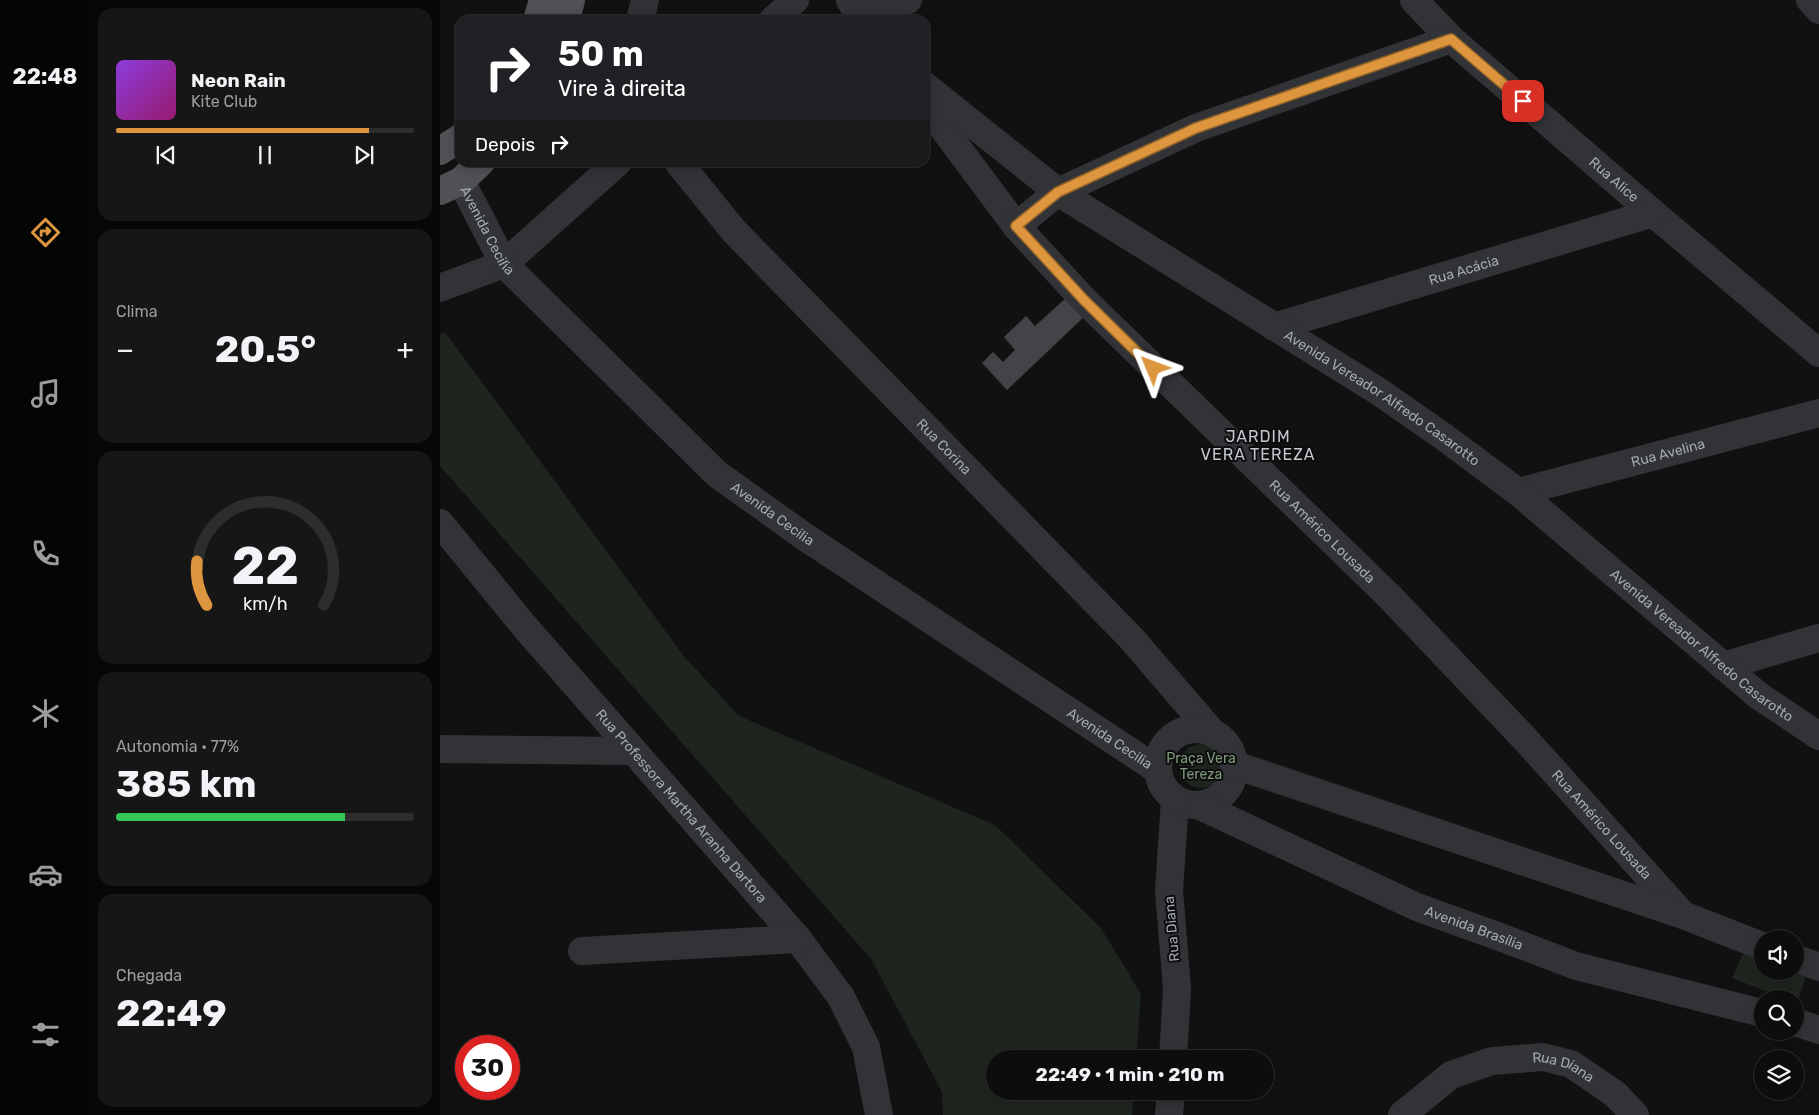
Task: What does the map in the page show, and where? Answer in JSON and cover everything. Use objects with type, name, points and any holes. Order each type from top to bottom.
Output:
[{"type":"main road","points":[[538,15],[543,0]]},
{"type":"main road","points":[[567,15],[571,0]]},
{"type":"main road","points":[[440,151],[455,141]]},
{"type":"main road","points":[[450,186],[475,167]]},
{"type":"street","points":[[641,15],[644,0]]},
{"type":"street","points":[[778,15],[795,0]]},
{"type":"street","points":[[857,12],[908,0]]},
{"type":"street","name":"Rua Alice","points":[[1414,0],[1451,39],[1653,214],[1819,353]]},
{"type":"street","points":[[1810,0],[1819,10]]},
{"type":"street","points":[[1016,226],[1058,192],[1196,128],[1451,39]]},
{"type":"street","name":"Avenida Vereador Alfredo Casarotto","points":[[930,90],[1058,192],[1378,391],[1444,437],[1518,492],[1759,696],[1819,736]]},
{"type":"street","name":"Rua Américo Lousada","points":[[930,111],[1016,226],[1084,300],[1389,596],[1526,740],[1683,915]]},
{"type":"street","points":[[440,288],[504,264],[612,167]]},
{"type":"street","name":"Rua Corina","points":[[682,167],[734,231],[1131,638],[1211,731]]},
{"type":"street","name":"Avenida Cecilia","points":[[450,186],[504,264],[717,474],[806,537],[1158,770]]},
{"type":"street","name":"Rua Acácia","points":[[1274,327],[1653,214]]},
{"type":"street","name":"Rua Avelina","points":[[1518,492],[1819,413]]},
{"type":"street","name":"Rua Professora Martha Aranha Dartora","points":[[440,523],[449,544],[525,627],[798,939],[842,997],[866,1047],[879,1115]]},
{"type":"street","points":[[1723,666],[1819,638]]},
{"type":"street","points":[[1198,728],[1211,731],[1223,739],[1231,751],[1235,765],[1233,777],[1225,792],[1211,802],[1187,802],[1165,790],[1159,779],[1158,757],[1164,744],[1173,735],[1185,729],[1198,728]]},
{"type":"street","points":[[440,749],[633,751]]},
{"type":"street","points":[[1235,765],[1683,915],[1754,943]]},
{"type":"street","name":"Avenida Brasília","points":[[1187,802],[1417,907],[1516,944],[1576,966],[1754,1011]]},
{"type":"street","name":"Rua Diana","points":[[1174,1050],[1177,988],[1169,891],[1187,802]]},
{"type":"street","points":[[582,951],[798,939]]},
{"type":"street","points":[[1804,961],[1819,967]]},
{"type":"street","points":[[1804,1025],[1819,1030]]},
{"type":"street","name":"Rua Diana","points":[[1402,1115],[1452,1075],[1492,1061],[1542,1057],[1571,1064],[1609,1104],[1635,1115]]},
{"type":"street","points":[[1169,1115],[1170,1100]]},
{"type":"green space","points":[[445,332],[683,655],[739,716],[995,825],[1101,928],[1141,994],[1137,1050],[986,1050],[986,1100],[1133,1100],[1132,1115],[943,1115],[942,1092],[871,959],[440,466],[440,334]]},
{"type":"green space","name":"Praça Vera Tereza","points":[[1205,744],[1217,750],[1222,757],[1222,775],[1217,782],[1210,787],[1197,788],[1189,785],[1182,778],[1179,762],[1182,754],[1189,747]]},
{"type":"green space","points":[[1745,949],[1754,953],[1754,980],[1804,980],[1804,972],[1807,973],[1801,990],[1763,990],[1732,978]]},
{"type":"building","points":[[1067,297],[1085,316],[1007,390],[982,363],[993,352],[1003,362],[1015,350],[1004,337],[1026,316],[1035,326]]},
{"type":"district","name":"JARDIM VERA TEREZA","points":[[1258,445]]},
{"type":"route","points":[[1153,368],[1084,300],[1016,226],[1058,192],[1196,128],[1451,39],[1523,101]]}]
